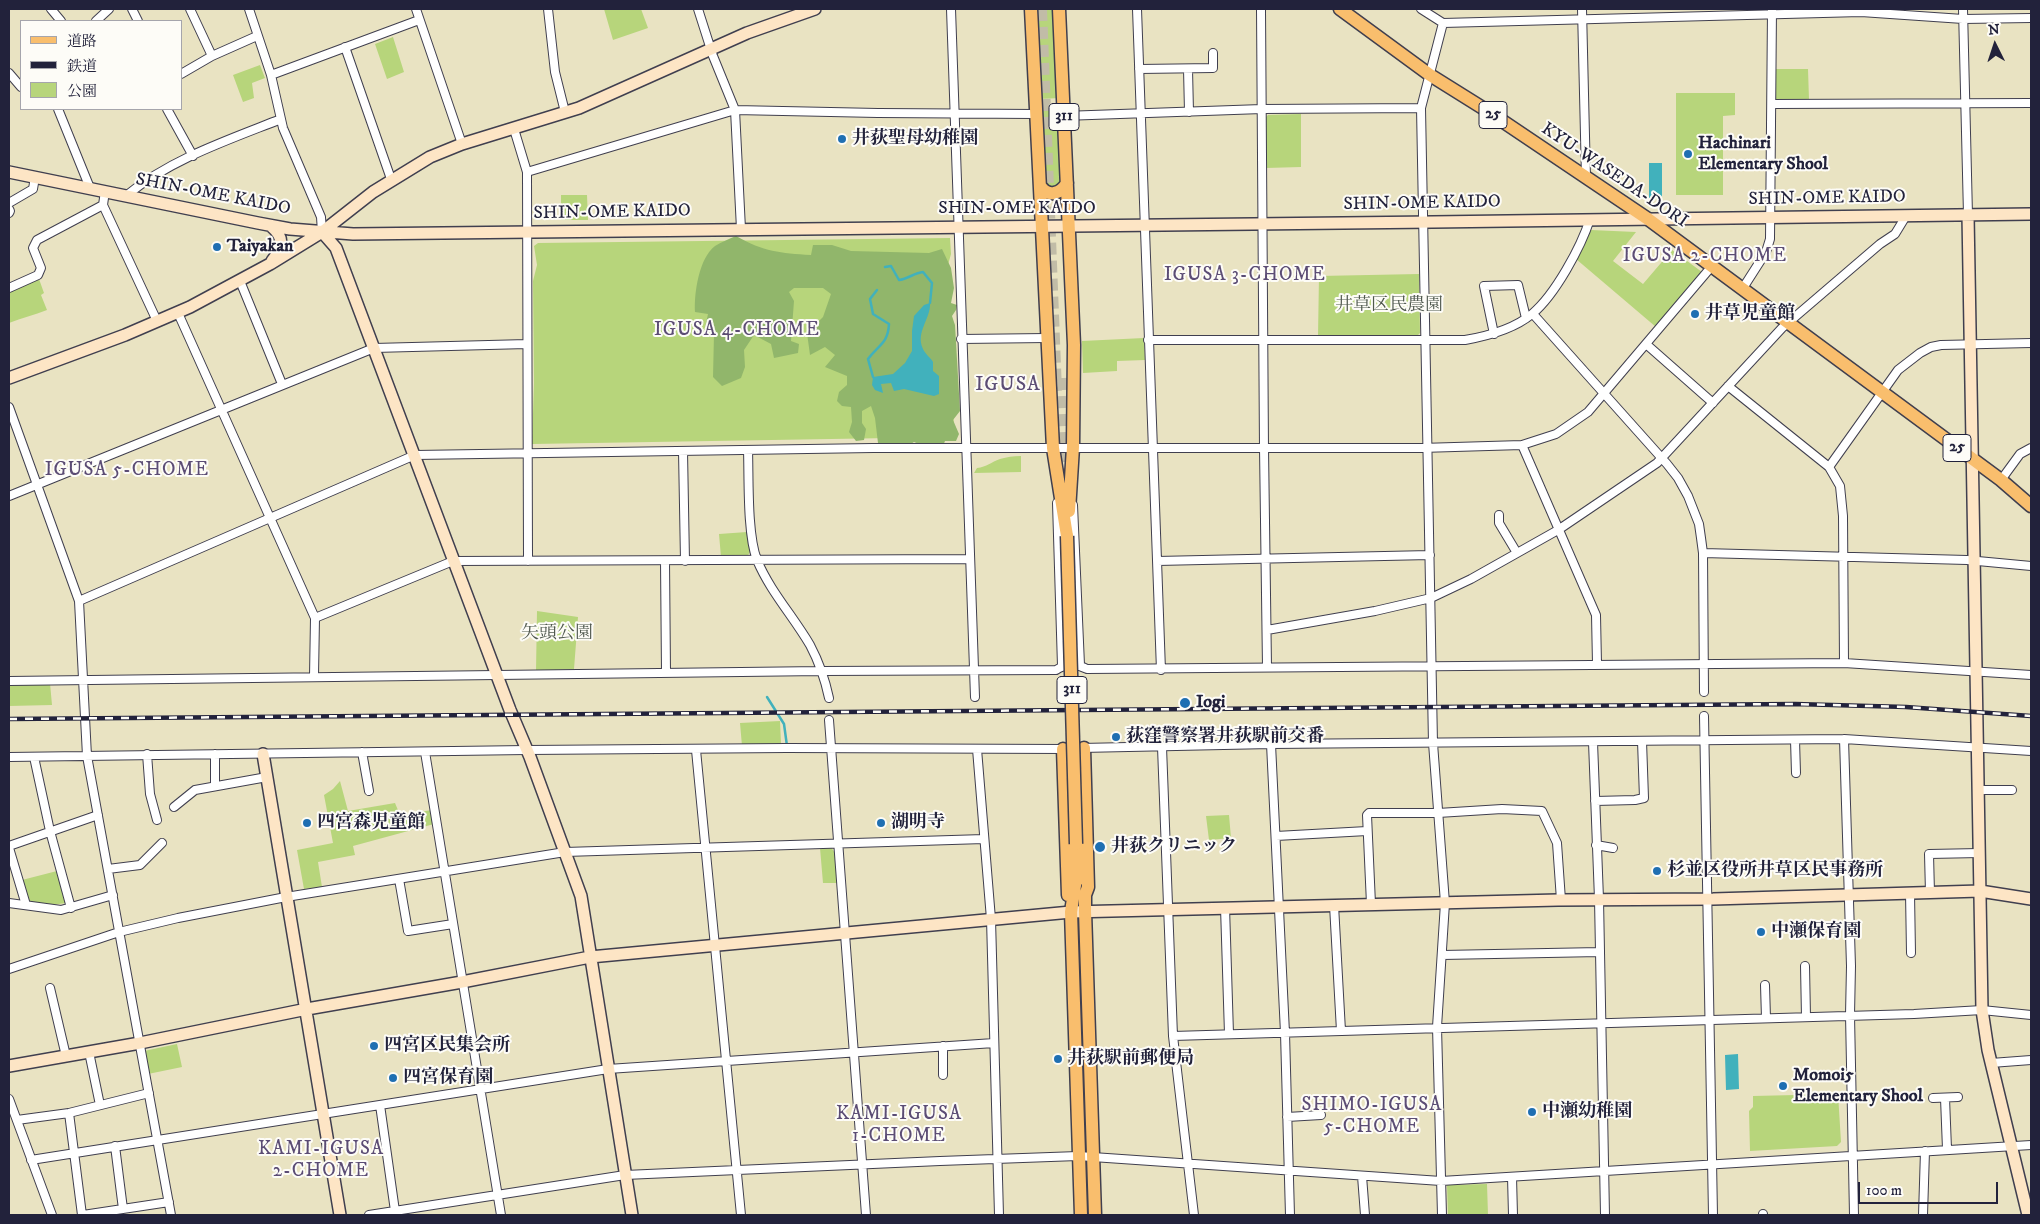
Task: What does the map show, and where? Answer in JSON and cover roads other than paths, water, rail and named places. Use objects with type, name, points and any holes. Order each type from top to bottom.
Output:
[{"type":"main road","name":"311","points":[[1031,9],[1053,448],[1067,536]]},
{"type":"main road","name":"311","points":[[1059,9],[1074,345],[1073,447],[1067,536],[1077,872],[1072,912],[1081,1215]]},
{"type":"main road","name":"KYU-WASEDA-DORI","points":[[1340,9],[1430,74],[1648,219],[2001,480],[2031,506]]},
{"type":"main road","points":[[1040,187],[1046,193],[1054,194],[1064,189],[1067,183]]},
{"type":"main road","points":[[1051,414],[1062,420],[1069,418],[1074,413]]},
{"type":"main road","points":[[1084,748],[1088,887],[1085,894],[1085,911]]},
{"type":"main road","points":[[1063,749],[1068,894],[1072,912]]},
{"type":"main road","name":"311","points":[[1077,872],[1085,911],[1095,1215]]},
{"type":"main road","points":[[1077,1126],[1086,1132],[1091,1126]]},
{"type":"street","points":[[51,9],[60,20]]},
{"type":"street","points":[[97,20],[109,9]]},
{"type":"street","points":[[190,9],[212,56]]},
{"type":"street","points":[[249,9],[271,75],[281,119],[321,217],[322,232],[336,248],[581,896],[632,1215]]},
{"type":"street","points":[[416,9],[462,144]]},
{"type":"street","points":[[548,9],[555,72],[565,112]]},
{"type":"street","points":[[698,9],[710,48],[735,110],[741,229]]},
{"type":"street","points":[[9,378],[178,313],[240,281],[322,232],[391,179],[430,157],[462,144],[588,104],[710,48],[778,21],[815,9]]},
{"type":"street","points":[[951,9],[961,339],[975,697]]},
{"type":"street","points":[[1137,9],[1160,670]]},
{"type":"street","points":[[1261,9],[1267,667]]},
{"type":"street","points":[[1421,9],[1443,23],[1582,21],[1772,11],[1861,12],[1963,19],[2031,18]]},
{"type":"street","points":[[1582,9],[1586,178]]},
{"type":"street","points":[[1963,9],[1982,1010],[1991,1063],[2028,1215]]},
{"type":"street","points":[[1743,288],[1769,246],[1772,218],[1772,11]]},
{"type":"street","points":[[271,75],[419,20]]},
{"type":"street","points":[[1442,1215],[1436,1028],[1445,902],[1433,743],[1421,108],[1443,23]]},
{"type":"street","points":[[182,73],[212,56],[257,36]]},
{"type":"street","points":[[345,47],[391,179]]},
{"type":"street","points":[[1139,69],[1213,68],[1213,53]]},
{"type":"street","points":[[1188,69],[1189,112]]},
{"type":"street","points":[[9,73],[20,86]]},
{"type":"street","points":[[1772,104],[2031,103]]},
{"type":"street","points":[[1064,116],[1262,109],[1421,108]]},
{"type":"street","points":[[58,110],[90,188]]},
{"type":"street","points":[[169,110],[193,156]]},
{"type":"street","points":[[527,172],[735,110],[1036,114]]},
{"type":"street","points":[[127,195],[142,182],[176,163],[281,119]]},
{"type":"street","points":[[514,129],[527,172],[528,561]]},
{"type":"street","name":"SHIN-OME KAIDO","points":[[9,172],[271,226],[353,234],[2031,214]]},
{"type":"street","points":[[9,203],[32,189],[35,177]]},
{"type":"street","points":[[105,191],[103,205],[157,321]]},
{"type":"street","points":[[9,288],[38,275],[41,268],[33,248],[37,240],[103,205]]},
{"type":"street","points":[[1267,630],[1375,611],[1431,598],[1471,579],[1558,530],[1662,458],[1787,323],[1880,244],[1895,234],[1906,216]]},
{"type":"street","points":[[1148,340],[1465,340],[1494,334],[1530,316],[1558,283],[1586,231],[1590,219]]},
{"type":"street","points":[[270,264],[278,253],[281,240],[279,232],[271,226]]},
{"type":"street","points":[[79,601],[415,455],[682,450],[1073,447],[1428,448],[1522,445],[1548,438],[1572,425],[1588,412],[1712,266]]},
{"type":"street","points":[[240,281],[282,384]]},
{"type":"street","points":[[1494,334],[1484,286],[1518,285],[1530,316],[1604,393],[1678,478],[1699,524],[1703,553],[1704,692]]},
{"type":"street","points":[[178,313],[315,618],[314,676]]},
{"type":"street","points":[[961,339],[1047,338]]},
{"type":"street","points":[[1829,467],[1898,370],[1932,347],[1970,343],[2031,343]]},
{"type":"street","points":[[9,496],[374,348],[526,344]]},
{"type":"street","points":[[1646,344],[1713,403]]},
{"type":"street","points":[[1728,386],[1829,467],[1838,480],[1841,492],[1844,663]]},
{"type":"street","points":[[9,407],[79,601],[87,756],[171,1215]]},
{"type":"street","points":[[1522,445],[1596,615],[1596,664]]},
{"type":"street","points":[[2001,480],[2020,454],[2031,448]]},
{"type":"street","points":[[682,450],[685,561]]},
{"type":"street","points":[[748,450],[752,532],[757,560],[773,590],[809,644],[822,671],[829,698]]},
{"type":"street","points":[[1072,463],[1080,665]]},
{"type":"street","points":[[1056,464],[1062,666]]},
{"type":"street","points":[[1499,515],[1499,523],[1517,553]]},
{"type":"street","points":[[1703,553],[1974,560],[2031,566]]},
{"type":"street","points":[[1157,561],[1430,555]]},
{"type":"street","points":[[315,618],[453,560],[970,559]]},
{"type":"street","points":[[665,561],[666,672]]},
{"type":"street","points":[[9,681],[314,676],[498,676],[666,672],[1056,670],[1062,666],[1080,665],[1087,669],[1160,670],[1267,667],[1844,663],[2031,675]]},
{"type":"street","points":[[1704,716],[1713,1164],[1713,1215],[1704,1215]]},
{"type":"street","points":[[829,720],[866,1215]]},
{"type":"street","points":[[1844,739],[1849,895],[1854,1215]]},
{"type":"street","points":[[9,757],[527,750],[1063,749],[1271,744],[1844,739],[1978,746],[2031,751]]},
{"type":"street","points":[[1795,740],[1796,774]]},
{"type":"street","points":[[1594,801],[1644,798],[1642,741]]},
{"type":"street","points":[[1592,742],[1599,899],[1606,1215]]},
{"type":"street","points":[[1271,744],[1285,1033],[1290,1215]]},
{"type":"street","points":[[1162,747],[1173,1036],[1194,1215]]},
{"type":"street","points":[[977,749],[991,919],[999,1215]]},
{"type":"street","points":[[696,750],[741,1215]]},
{"type":"street","points":[[362,752],[369,791]]},
{"type":"street","points":[[425,752],[501,1215]]},
{"type":"street","points":[[147,754],[150,794],[157,820]]},
{"type":"street","points":[[215,754],[215,786]]},
{"type":"street","points":[[263,754],[340,1215]]},
{"type":"street","points":[[34,756],[50,831],[71,908]]},
{"type":"street","points":[[174,807],[195,790],[267,777]]},
{"type":"street","points":[[1979,790],[2012,790]]},
{"type":"street","points":[[1371,904],[1366,815],[1369,813],[1438,813],[1502,809],[1542,811],[1556,843],[1561,900]]},
{"type":"street","points":[[26,905],[9,847],[98,815]]},
{"type":"street","points":[[1276,836],[1367,831]]},
{"type":"street","points":[[9,969],[119,932],[178,918],[286,897],[565,852],[984,838]]},
{"type":"street","points":[[108,869],[140,865],[162,843]]},
{"type":"street","points":[[1596,845],[1613,848]]},
{"type":"street","points":[[1930,893],[1929,854],[1980,853]]},
{"type":"street","points":[[399,879],[408,930],[453,924]]},
{"type":"street","points":[[9,1066],[140,1043],[307,1009],[590,957],[1072,912],[1169,908],[1599,899],[1707,899],[1980,891],[2031,899]]},
{"type":"street","points":[[1910,893],[1911,953]]},
{"type":"street","points":[[9,902],[61,910],[113,895]]},
{"type":"street","points":[[1334,905],[1341,1031]]},
{"type":"street","points":[[1225,907],[1229,1034]]},
{"type":"street","points":[[1442,955],[1600,952]]},
{"type":"street","points":[[1805,966],[1806,1017]]},
{"type":"street","points":[[1765,985],[1766,1018]]},
{"type":"street","points":[[50,988],[66,1056]]},
{"type":"street","points":[[1173,1036],[1850,1016],[1982,1010],[2031,1015]]},
{"type":"street","points":[[31,1160],[608,1069],[994,1043]]},
{"type":"street","points":[[943,1046],[944,1075]]},
{"type":"street","points":[[89,1052],[100,1106]]},
{"type":"street","points":[[1991,1063],[2031,1060]]},
{"type":"street","points":[[17,1120],[69,1113],[149,1094]]},
{"type":"street","points":[[1933,1098],[1958,1097]]},
{"type":"street","points":[[9,1098],[52,1215]]},
{"type":"street","points":[[1945,1098],[1948,1149]]},
{"type":"street","points":[[380,1105],[395,1211]]},
{"type":"street","points":[[69,1113],[82,1215],[102,1214],[169,1202]]},
{"type":"street","points":[[1287,1117],[1321,1115]]},
{"type":"street","points":[[369,1215],[625,1175],[997,1159],[1078,1156],[1441,1181],[2031,1145]]},
{"type":"street","points":[[115,1146],[124,1209]]},
{"type":"street","points":[[1923,1215],[1925,1151]]},
{"type":"street","points":[[1362,1176],[1365,1215]]},
{"type":"street","points":[[1512,1177],[1513,1215]]},
{"type":"water","points":[[1649,163],[1662,163],[1662,198],[1649,198]]},
{"type":"water","points":[[930,303],[930,309],[922,331],[921,343],[924,351],[933,362],[933,371],[939,376],[939,394],[934,396],[904,389],[894,391],[891,383],[881,384],[883,393],[875,390],[872,385],[873,377],[893,374],[905,363],[912,351],[914,316],[924,305]]},
{"type":"water","points":[[1738,1054],[1739,1089],[1726,1090],[1725,1055]]},
{"type":"waterway","points":[[885,267],[891,266],[899,280],[923,272],[932,283],[930,303]]},
{"type":"waterway","points":[[873,377],[868,359],[885,340],[889,324],[873,314],[870,299],[877,290]]},
{"type":"waterway","points":[[767,697],[784,724],[787,746]]},
{"type":"tunnel","points":[[1041,9],[1056,391]]},
{"type":"tunnel","points":[[1063,378],[1067,476]]},
{"type":"railway","points":[[9,719],[1795,704],[1906,707],[2031,716]]},
{"type":"place","name":"井荻聖母幼稚園","points":[[842,139]]},
{"type":"place","name":"Hachinari Elementary Shool","points":[[1688,154]]},
{"type":"place","name":"Taiyakan","points":[[217,247]]},
{"type":"place","name":"井草児童館","points":[[1695,314]]},
{"type":"place","name":"Iogi","points":[[1185,703]]},
{"type":"place","name":"荻窪警察署井荻駅前交番","points":[[1116,737]]},
{"type":"place","name":"四宮森児童館","points":[[307,823]]},
{"type":"place","name":"湖明寺","points":[[881,823]]},
{"type":"place","name":"井荻クリニック","points":[[1100,847]]},
{"type":"place","name":"杉並区役所井草区民事務所","points":[[1657,871]]},
{"type":"place","name":"中瀬保育園","points":[[1761,932]]},
{"type":"place","name":"四宮区民集会所","points":[[374,1046]]},
{"type":"place","name":"井荻駅前郵便局","points":[[1058,1059]]},
{"type":"place","name":"四宮保育園","points":[[393,1078]]},
{"type":"place","name":"Momoi5 Elementary Shool","points":[[1783,1086]]},
{"type":"place","name":"中瀬幼稚園","points":[[1532,1112]]},
{"type":"district","name":"IGUSA 2-CHOME","points":[[1705,257]]},
{"type":"district","name":"IGUSA 3-CHOME","points":[[1245,276]]},
{"type":"district","name":"IGUSA 4-CHOME","points":[[737,331]]},
{"type":"district","name":"IGUSA","points":[[1008,386]]},
{"type":"district","name":"IGUSA 5-CHOME","points":[[127,471]]},
{"type":"district","name":"SHIMO-IGUSA 5-CHOME","points":[[1372,1117]]},
{"type":"district","name":"KAMI-IGUSA 1-CHOME","points":[[899,1126]]},
{"type":"district","name":"KAMI-IGUSA 2-CHOME","points":[[321,1161]]},
{"type":"park label","name":"井草区民農園","points":[[1389,306]]},
{"type":"park label","name":"矢頭公園","points":[[557,634]]}]
